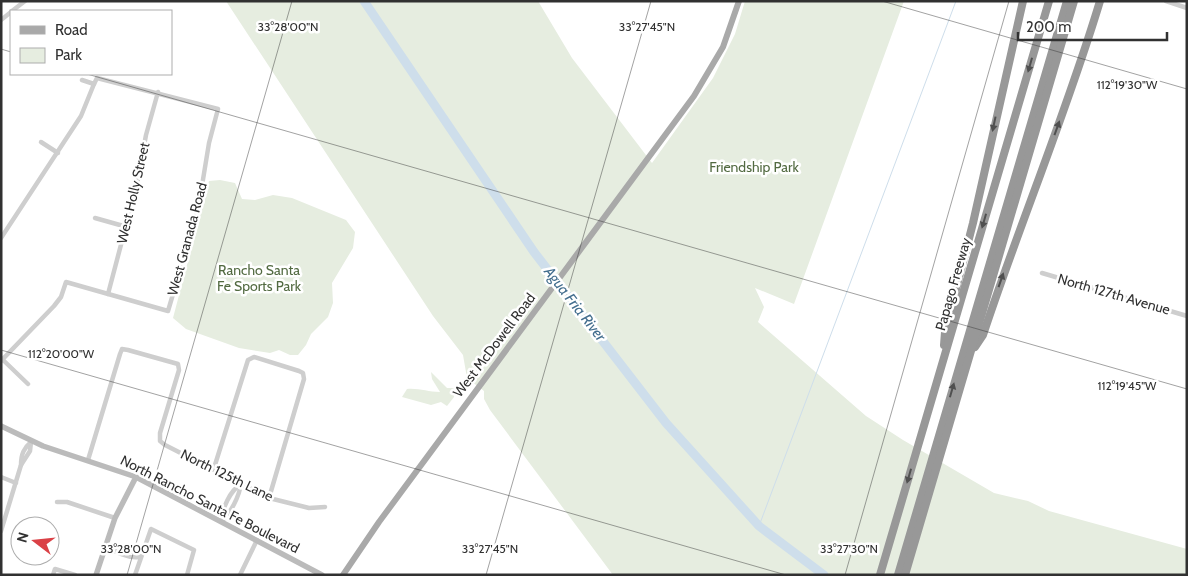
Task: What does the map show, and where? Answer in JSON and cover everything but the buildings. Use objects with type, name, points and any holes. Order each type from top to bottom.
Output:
[{"type":"highway","points":[[944,358],[945,332],[973,223],[1023,1]]},
{"type":"highway","name":"Papago Freeway","points":[[880,575],[1049,1]]},
{"type":"highway","points":[[905,575],[942,437],[1067,1]]},
{"type":"highway","points":[[898,575],[969,358],[1074,1]]},
{"type":"highway","points":[[969,358],[983,335],[1100,1]]},
{"type":"main road","name":"West McDowell Road","points":[[343,575],[475,392],[649,157],[716,61],[731,27],[739,1]]},
{"type":"street","points":[[14,10],[24,1]]},
{"type":"street","points":[[1166,1],[1187,8]]},
{"type":"street","points":[[1,238],[81,116],[97,78],[158,92]]},
{"type":"street","points":[[82,80],[94,84]]},
{"type":"street","name":"West Granada Road","points":[[108,294],[168,311],[198,210],[209,143],[218,109],[158,92]]},
{"type":"street","name":"West Holly Street","points":[[108,294],[138,184],[146,135],[158,92]]},
{"type":"street","points":[[41,142],[58,153]]},
{"type":"street","points":[[95,218],[127,227]]},
{"type":"street","name":"North 127th Avenue","points":[[1042,273],[1187,316]]},
{"type":"street","points":[[1,367],[2,360],[61,297],[66,282],[108,294]]},
{"type":"street","name":"North 125th Lane","points":[[88,460],[122,349],[178,364],[179,370],[160,433],[160,441],[269,498],[308,508],[325,507]]},
{"type":"street","points":[[214,468],[248,360],[254,358],[303,373],[304,380],[269,498]]},
{"type":"street","points":[[2,360],[28,384]]},
{"type":"street","name":"North Rancho Santa Fe Boulevard","points":[[1,426],[32,442],[136,477],[322,575]]},
{"type":"street","points":[[1,531],[25,447],[32,442]]},
{"type":"street","points":[[1,476],[16,483]]},
{"type":"street","points":[[96,575],[115,518],[136,477]]},
{"type":"street","points":[[222,522],[223,510],[235,488],[241,484]]},
{"type":"street","points":[[58,502],[67,502],[115,518]]},
{"type":"street","points":[[134,575],[151,529],[194,550],[186,575]]},
{"type":"street","points":[[240,575],[257,540]]},
{"type":"street","points":[[105,545],[116,552],[134,558],[140,557]]},
{"type":"street","points":[[54,575],[55,569],[75,575]]},
{"type":"green space","name":"Friendship Park","points":[[226,1],[538,1],[572,58],[652,163],[713,78],[735,34],[745,1],[904,1],[794,304],[755,288],[764,307],[758,322],[866,416],[903,440],[994,493],[1028,501],[1049,511],[1187,549],[1187,575],[613,575],[490,410],[484,399],[484,391],[467,378],[463,355],[433,316]]},
{"type":"green space","name":"Rancho Santa Fe Sports Park","points":[[220,180],[235,183],[242,199],[255,200],[273,195],[292,198],[346,220],[355,232],[353,248],[332,283],[333,303],[328,317],[311,334],[306,345],[298,355],[290,355],[279,350],[270,353],[239,348],[186,329],[173,318],[209,181]]},
{"type":"green space","points":[[431,372],[447,388],[455,388],[454,397],[447,406],[441,402],[431,405],[402,397],[407,389],[440,392],[432,379]]},
{"type":"waterway","name":"Agua Fria River","points":[[364,1],[534,252],[666,423],[759,526],[824,575]]},
{"type":"waterway","points":[[759,526],[956,1]]}]
